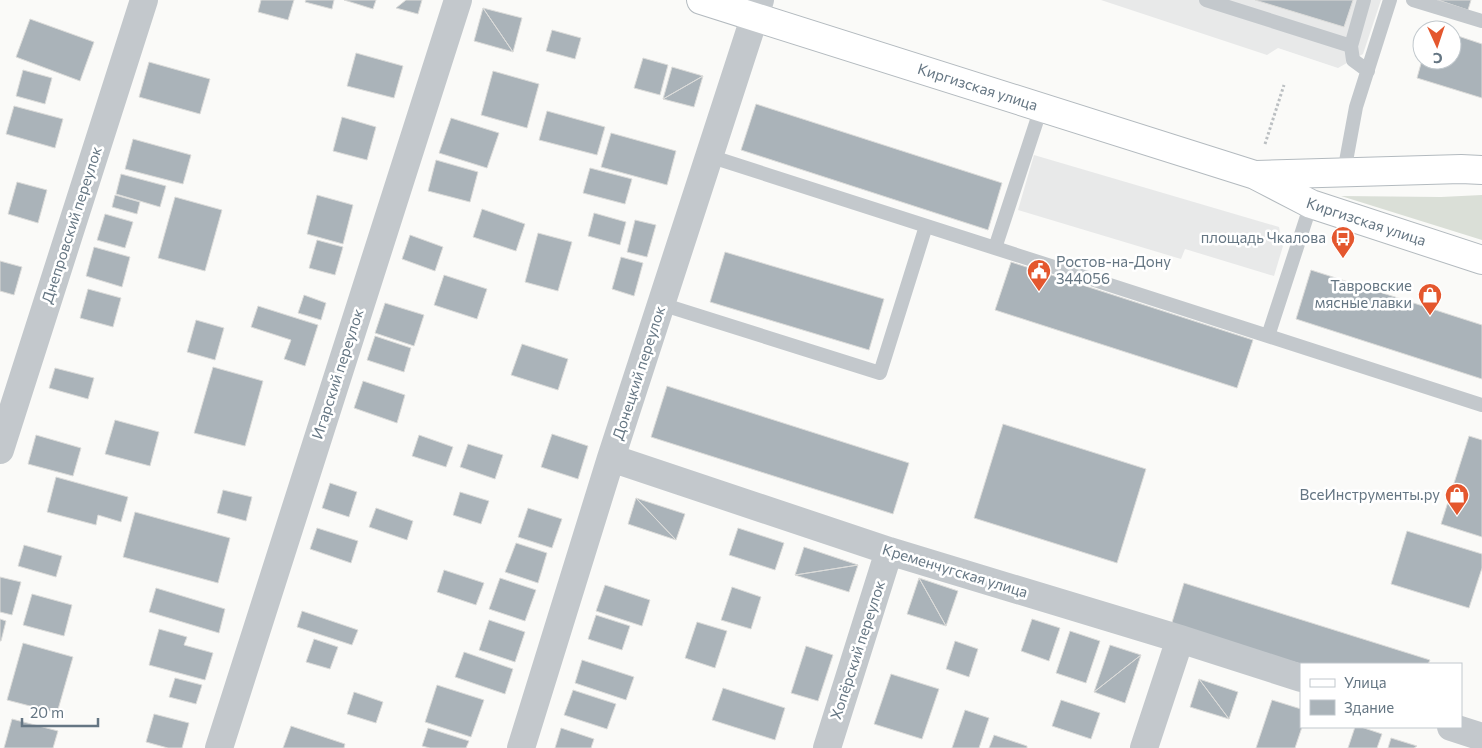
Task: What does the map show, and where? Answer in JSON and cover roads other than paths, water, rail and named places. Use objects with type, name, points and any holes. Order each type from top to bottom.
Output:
[{"type":"main road","name":"Киргизская улица","points":[[701,0],[757,9],[1041,108],[1255,175],[1311,204],[1482,260]]},
{"type":"main road","name":"Киргизская улица","points":[[1255,175],[1482,170]]},
{"type":"street","name":"Днепровский переулок","points":[[0,450],[144,0]]},
{"type":"street","name":"Игарский переулок","points":[[219,748],[458,0]]},
{"type":"street","name":"Донецкий переулок","points":[[522,748],[611,458],[757,9]]},
{"type":"street","name":"Кременчугская улица","points":[[611,458],[889,551],[1180,639],[1300,678]]},
{"type":"street","name":"Хопёрский переулок","points":[[826,748],[889,551]]},
{"type":"street","points":[[1144,748],[1180,639]]},
{"type":"street","points":[[1454,728],[1482,737]]},
{"type":"lane","points":[[1206,0],[1351,46]]},
{"type":"lane","points":[[1364,0],[1351,46],[1353,60],[1368,71]]},
{"type":"lane","points":[[1344,172],[1356,107],[1390,0]]},
{"type":"lane","points":[[1413,0],[1482,21]]},
{"type":"lane","points":[[996,248],[1041,108]]},
{"type":"lane","points":[[709,156],[1482,405]]},
{"type":"lane","points":[[1268,336],[1311,204]]},
{"type":"lane","points":[[661,304],[880,373],[926,226]]},
{"type":"place","name":"площадь Чкалова","points":[[1343,259]]},
{"type":"place","name":"Ростов-на-Дону 344056","points":[[1039,292]]},
{"type":"place","name":"Тавровские мясные лавки","points":[[1430,316]]},
{"type":"place","name":"ВсеИнструменты.ру","points":[[1457,516]]}]
